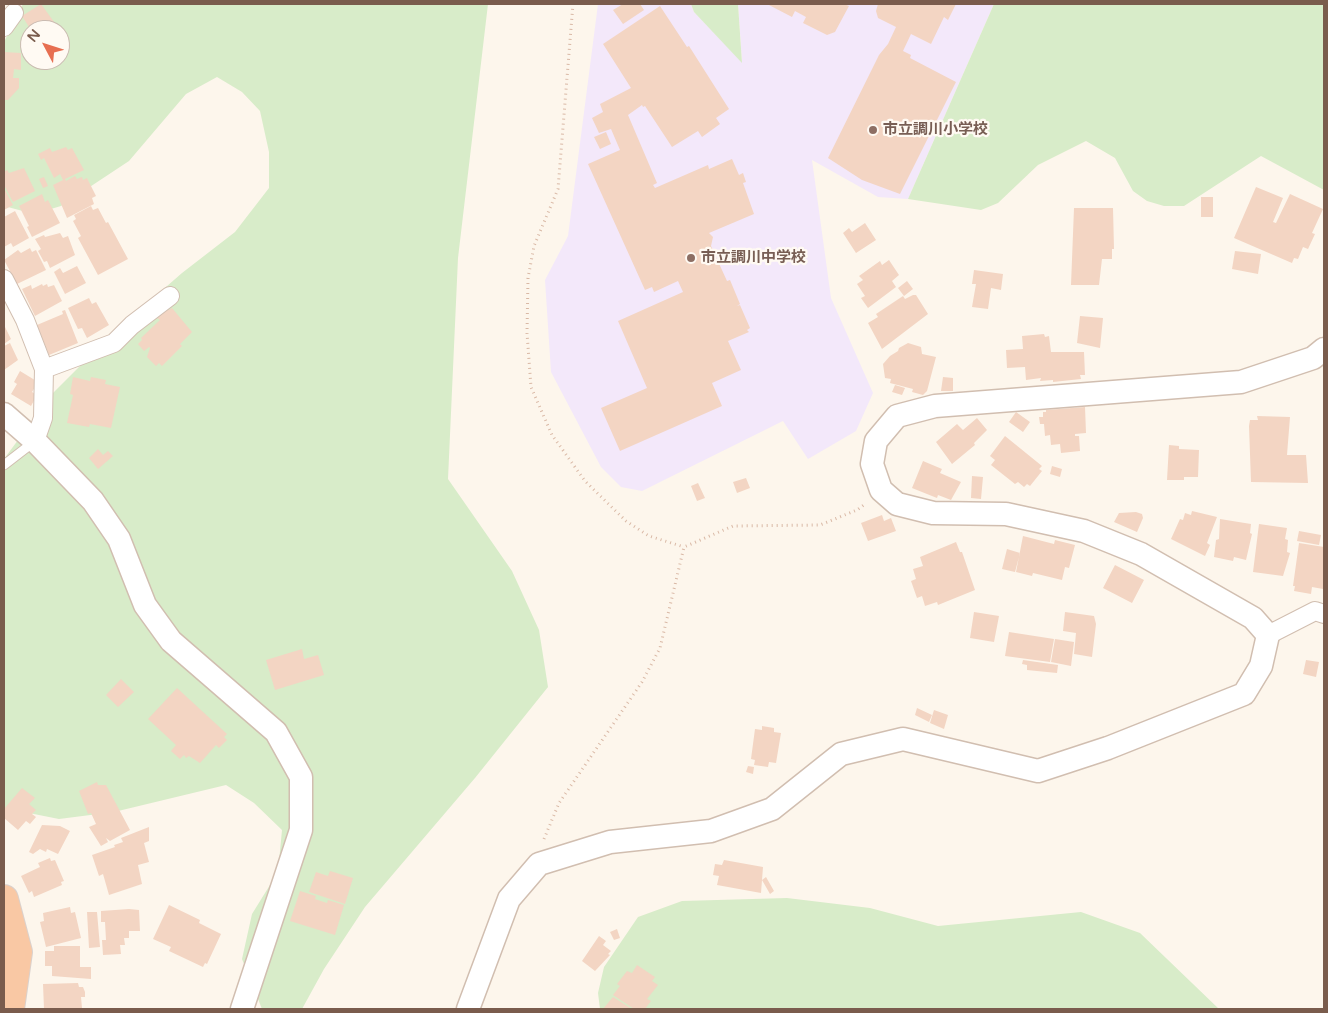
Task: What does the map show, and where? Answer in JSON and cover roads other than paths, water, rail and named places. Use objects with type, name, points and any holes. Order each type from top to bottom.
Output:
[{"type":"highway","points":[[4,899],[18,952],[10,1009]]},
{"type":"street","points":[[4,27],[14,13]]},
{"type":"street","points":[[4,279],[25,320],[44,369],[43,418],[35,441]]},
{"type":"street","points":[[44,369],[114,343],[170,296]]},
{"type":"street","points":[[1268,634],[1253,618],[1141,554],[1084,532],[1006,514],[933,513],[897,504],[881,490],[872,464],[876,441],[897,416],[935,406],[1241,382],[1313,358],[1324,349]]},
{"type":"street","points":[[4,414],[35,441],[93,501],[119,539],[145,605],[171,641],[276,732],[302,778],[301,830],[242,1009]]},
{"type":"street","points":[[1268,634],[1315,611],[1324,614]]},
{"type":"street","points":[[468,1009],[509,899],[539,864],[610,842],[711,831],[772,809],[842,754],[904,739],[1038,771],[1108,748],[1244,694],[1261,666],[1268,634]]},
{"type":"lane","points":[[4,466],[35,441]]},
{"type":"place","name":"市立調川小学校","points":[[873,130]]},
{"type":"place","name":"市立調川中学校","points":[[691,258]]}]
